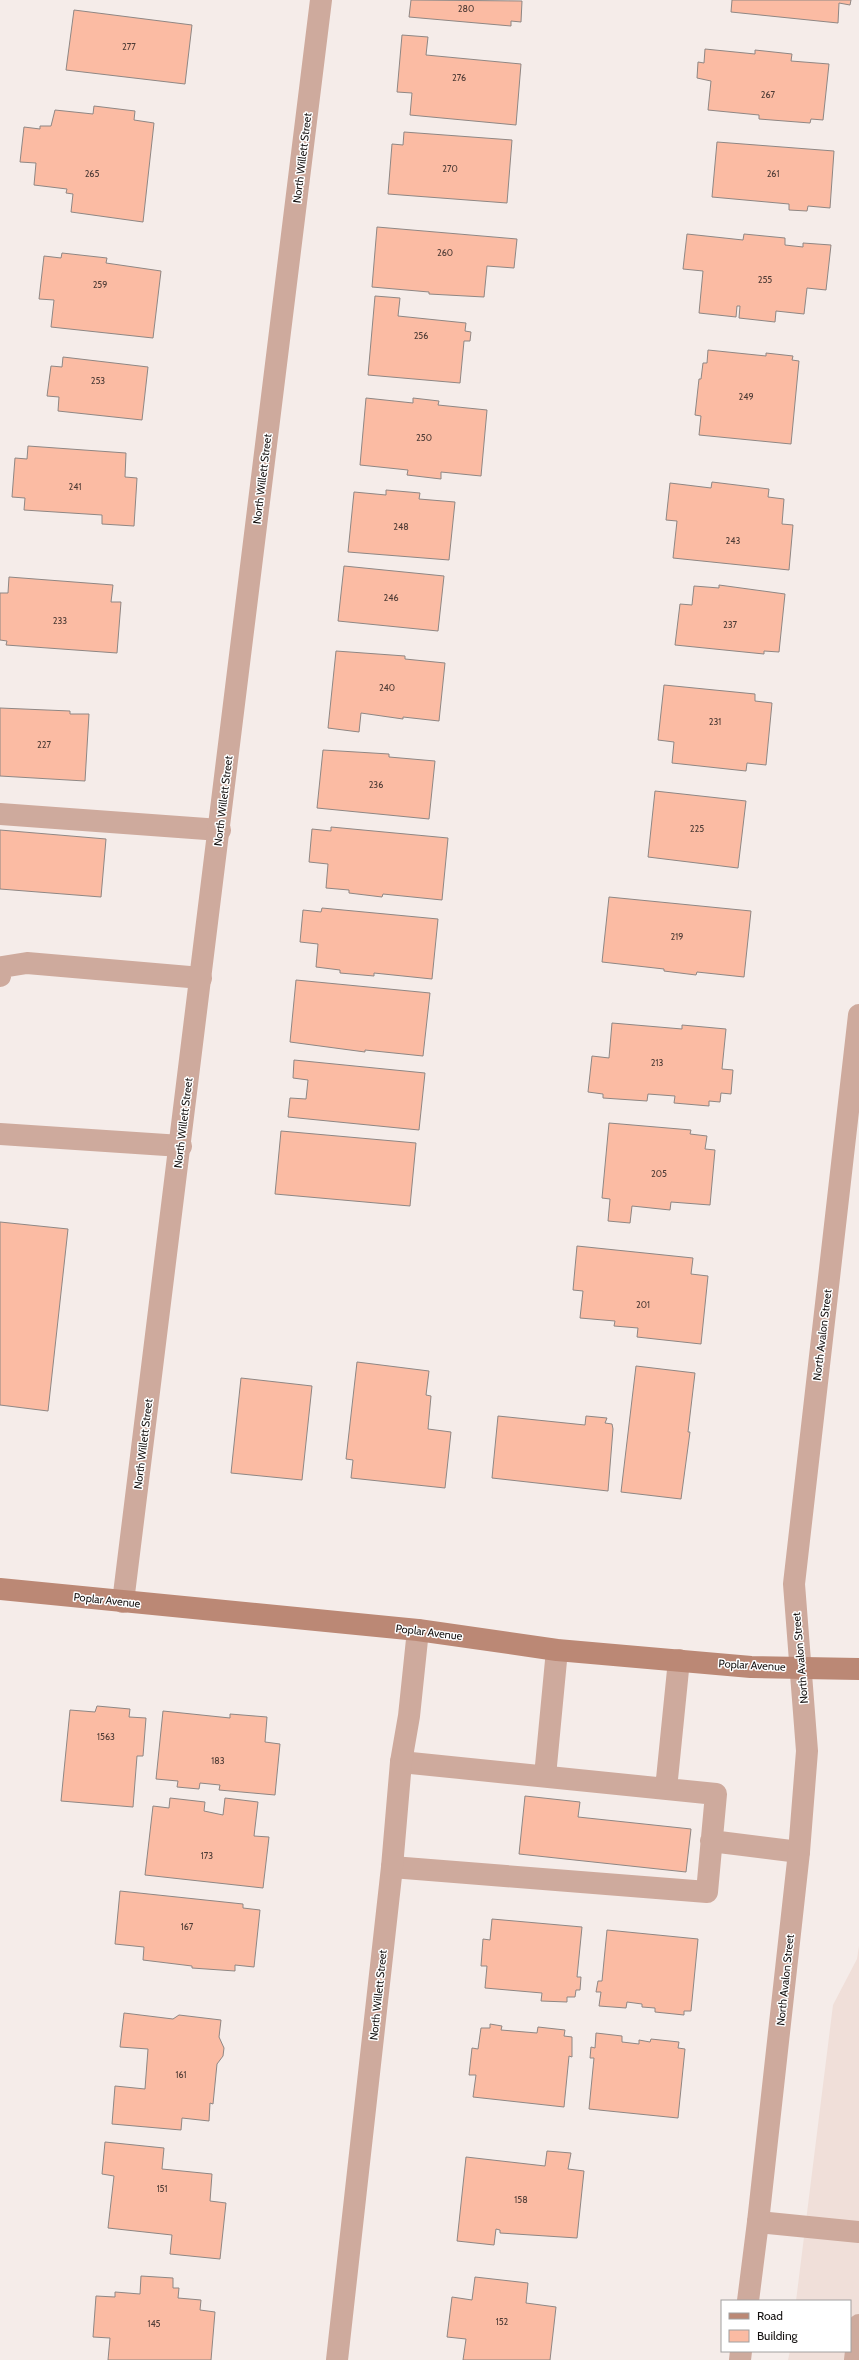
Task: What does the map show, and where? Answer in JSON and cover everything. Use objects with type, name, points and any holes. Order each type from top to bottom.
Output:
[{"type":"main road","name":"Poplar Avenue","points":[[0,1589],[418,1630],[557,1650],[752,1667],[859,1669]]},
{"type":"street","name":"North Willett Street","points":[[123,1602],[181,1146],[321,0]]},
{"type":"street","points":[[0,814],[220,830]]},
{"type":"street","points":[[0,976],[2,967],[27,963],[201,978]]},
{"type":"street","name":"North Avalon Street","points":[[748,2300],[799,1852],[807,1751],[794,1584],[859,1015]]},
{"type":"street","points":[[0,1134],[181,1146]]},
{"type":"street","name":"North Willett Street","points":[[337,2360],[392,1867],[401,1762],[409,1716],[418,1630]]},
{"type":"street","points":[[545,1776],[557,1650]]},
{"type":"street","points":[[666,1789],[679,1660]]},
{"type":"street","points":[[392,1867],[706,1892],[716,1794],[401,1762]]},
{"type":"street","points":[[711,1841],[799,1852]]},
{"type":"street","points":[[758,2222],[859,2232]]},
{"type":"street","points":[[855,2360],[859,2325]]},
{"type":"shaded area","points":[[859,1946],[859,2360],[788,2360],[790,2352],[851,2352],[851,2300],[796,2300],[833,2005],[857,1959]]},
{"type":"building","points":[[411,0],[522,1],[521,22],[511,21],[511,26],[409,17]]},
{"type":"building","points":[[732,0],[851,0],[850,5],[839,3],[838,23],[731,12]]},
{"type":"building","points":[[74,10],[192,25],[185,84],[66,70]]},
{"type":"building","points":[[402,35],[428,37],[426,55],[521,64],[516,125],[410,115],[412,93],[397,92]]},
{"type":"building","points":[[705,49],[755,54],[755,50],[792,54],[791,61],[829,64],[823,120],[811,119],[810,123],[759,119],[759,115],[708,110],[711,81],[697,78],[698,62],[704,63]]},
{"type":"building","points":[[94,106],[135,111],[134,120],[154,123],[143,222],[71,212],[73,194],[66,193],[67,189],[34,185],[36,163],[20,162],[24,127],[40,129],[40,126],[51,126],[55,110],[93,114]]},
{"type":"building","points":[[404,132],[512,140],[507,203],[388,194],[392,144],[403,145]]},
{"type":"building","points":[[717,142],[834,151],[830,208],[808,206],[807,211],[789,210],[789,204],[712,197]]},
{"type":"building","points":[[377,227],[517,239],[514,268],[487,266],[484,297],[429,294],[429,292],[372,287]]},
{"type":"building","points":[[687,234],[743,240],[744,234],[785,238],[785,245],[803,247],[803,243],[831,245],[826,290],[807,288],[804,314],[776,311],[775,322],[739,318],[740,306],[737,306],[736,317],[699,313],[703,271],[683,269]]},
{"type":"building","points":[[62,253],[107,258],[106,263],[161,271],[153,338],[51,327],[54,300],[39,299],[44,256],[61,258]]},
{"type":"building","points":[[375,296],[400,298],[398,316],[466,323],[465,331],[471,332],[470,341],[464,341],[460,383],[368,375]]},
{"type":"building","points":[[708,350],[766,356],[766,353],[793,356],[792,360],[799,361],[791,444],[699,435],[701,416],[695,415],[699,379],[701,379],[703,363],[707,363]]},
{"type":"building","points":[[63,357],[148,367],[142,420],[58,411],[59,397],[47,396],[51,366],[62,367]]},
{"type":"building","points":[[366,398],[413,403],[413,398],[439,401],[438,405],[487,410],[481,476],[441,472],[441,479],[407,475],[408,470],[360,465]]},
{"type":"building","points":[[28,446],[126,453],[125,477],[137,478],[134,526],[102,524],[102,515],[24,510],[25,498],[12,497],[15,458],[27,459]]},
{"type":"building","points":[[712,482],[769,489],[768,497],[784,499],[782,524],[793,525],[789,570],[673,558],[677,521],[666,520],[670,483],[711,488]]},
{"type":"building","points":[[386,490],[420,493],[419,499],[455,502],[449,560],[348,552],[354,492],[386,495]]},
{"type":"building","points":[[344,566],[444,576],[438,631],[338,621]]},
{"type":"building","points":[[9,577],[113,585],[111,602],[121,602],[117,653],[6,645],[7,641],[0,640],[0,593],[8,593]]},
{"type":"building","points":[[719,585],[785,594],[779,652],[764,651],[764,654],[675,645],[680,604],[692,605],[694,586],[719,588]]},
{"type":"building","points":[[336,651],[405,656],[405,659],[445,663],[439,721],[403,717],[403,719],[361,713],[359,732],[328,728]]},
{"type":"building","points":[[664,685],[755,694],[755,701],[772,703],[766,765],[747,763],[746,771],[672,763],[674,742],[658,740]]},
{"type":"building","points":[[0,708],[70,711],[70,714],[89,714],[85,781],[0,776]]},
{"type":"building","points":[[323,750],[389,754],[389,757],[435,761],[429,819],[317,808]]},
{"type":"building","points":[[655,791],[746,801],[738,868],[648,857]]},
{"type":"building","points":[[331,827],[448,838],[442,900],[383,894],[382,897],[349,893],[349,890],[326,888],[328,864],[309,862],[312,829],[331,831]]},
{"type":"building","points":[[0,830],[106,839],[101,897],[0,889]]},
{"type":"building","points":[[609,897],[751,911],[744,977],[697,972],[696,975],[664,971],[664,969],[602,962]]},
{"type":"building","points":[[322,908],[438,919],[432,979],[374,973],[374,976],[340,973],[340,970],[316,967],[318,944],[300,942],[303,910],[321,912]]},
{"type":"building","points":[[296,980],[430,993],[423,1056],[365,1050],[365,1052],[290,1042]]},
{"type":"building","points":[[612,1023],[682,1029],[682,1025],[726,1029],[722,1069],[733,1070],[731,1094],[721,1093],[720,1102],[709,1101],[709,1106],[674,1103],[675,1096],[648,1094],[647,1101],[603,1098],[603,1094],[588,1092],[592,1056],[609,1058]]},
{"type":"building","points":[[294,1060],[425,1073],[419,1130],[288,1117],[290,1098],[306,1099],[308,1080],[293,1078]]},
{"type":"building","points":[[609,1123],[691,1130],[690,1134],[707,1136],[705,1149],[715,1150],[710,1205],[671,1202],[670,1210],[632,1206],[630,1223],[608,1221],[610,1199],[602,1198]]},
{"type":"building","points":[[281,1131],[416,1143],[410,1206],[275,1194]]},
{"type":"building","points":[[0,1222],[68,1229],[48,1411],[0,1405]]},
{"type":"building","points":[[577,1246],[693,1258],[691,1274],[708,1276],[701,1344],[637,1337],[638,1328],[614,1326],[615,1321],[580,1318],[583,1291],[573,1290]]},
{"type":"building","points":[[357,1362],[429,1371],[426,1395],[431,1396],[428,1429],[451,1432],[445,1488],[351,1478],[353,1460],[346,1459]]},
{"type":"building","points":[[636,1366],[695,1373],[688,1432],[690,1432],[681,1499],[621,1492]]},
{"type":"building","points":[[241,1378],[312,1386],[302,1480],[231,1473]]},
{"type":"building","points":[[498,1416],[585,1425],[586,1416],[607,1418],[605,1423],[612,1424],[613,1429],[608,1491],[492,1478]]},
{"type":"building","points":[[97,1706],[130,1709],[129,1717],[146,1718],[143,1756],[137,1756],[133,1807],[61,1801],[70,1710],[95,1712]]},
{"type":"building","points":[[163,1711],[230,1718],[230,1714],[267,1717],[265,1742],[280,1744],[275,1795],[219,1790],[220,1785],[200,1783],[199,1789],[177,1787],[178,1781],[156,1779]]},
{"type":"building","points":[[525,1796],[580,1802],[578,1817],[691,1829],[686,1872],[519,1854]]},
{"type":"building","points":[[170,1798],[205,1802],[204,1811],[223,1815],[225,1798],[258,1802],[254,1836],[269,1837],[263,1888],[145,1875],[153,1806],[169,1808]]},
{"type":"building","points":[[120,1891],[243,1904],[243,1908],[260,1910],[254,1967],[235,1965],[235,1971],[192,1968],[192,1966],[143,1960],[144,1947],[115,1944]]},
{"type":"building","points":[[492,1919],[582,1927],[577,1977],[581,1977],[580,1990],[576,1990],[575,1997],[567,1997],[567,2002],[541,2001],[542,1993],[485,1988],[487,1966],[481,1966],[483,1939],[490,1940]]},
{"type":"building","points":[[607,1930],[698,1939],[691,2011],[684,2011],[684,2015],[655,2012],[655,2008],[642,2007],[642,2004],[627,2002],[626,2008],[599,2006],[601,1992],[596,1992],[598,1981],[602,1981]]},
{"type":"building","points":[[124,2013],[173,2019],[179,2015],[221,2020],[219,2037],[224,2048],[223,2056],[217,2064],[213,2104],[210,2103],[209,2121],[182,2118],[181,2130],[112,2124],[115,2086],[145,2089],[148,2049],[120,2047]]},
{"type":"building","points":[[490,2024],[502,2026],[501,2030],[537,2033],[538,2027],[565,2030],[564,2036],[572,2037],[572,2057],[569,2056],[564,2107],[473,2097],[476,2075],[469,2075],[472,2048],[478,2049],[481,2028],[490,2028]]},
{"type":"building","points":[[596,2033],[622,2036],[622,2042],[639,2044],[639,2040],[650,2042],[651,2039],[679,2042],[678,2048],[685,2049],[678,2118],[589,2109],[594,2058],[590,2058],[591,2047],[595,2048]]},
{"type":"building","points":[[105,2142],[164,2148],[162,2169],[212,2174],[210,2201],[226,2203],[220,2259],[170,2254],[172,2235],[108,2228],[114,2176],[102,2174]]},
{"type":"building","points":[[547,2151],[571,2153],[568,2169],[584,2171],[577,2238],[500,2233],[500,2230],[496,2229],[494,2245],[457,2241],[466,2157],[545,2166]]},
{"type":"building","points":[[141,2276],[173,2278],[173,2288],[179,2288],[178,2298],[201,2300],[200,2310],[215,2312],[211,2360],[108,2360],[110,2338],[93,2337],[96,2296],[115,2297],[115,2292],[140,2294]]},
{"type":"building","points":[[475,2277],[528,2283],[526,2303],[556,2307],[550,2360],[463,2360],[466,2339],[447,2337],[452,2297],[472,2300]]}]
